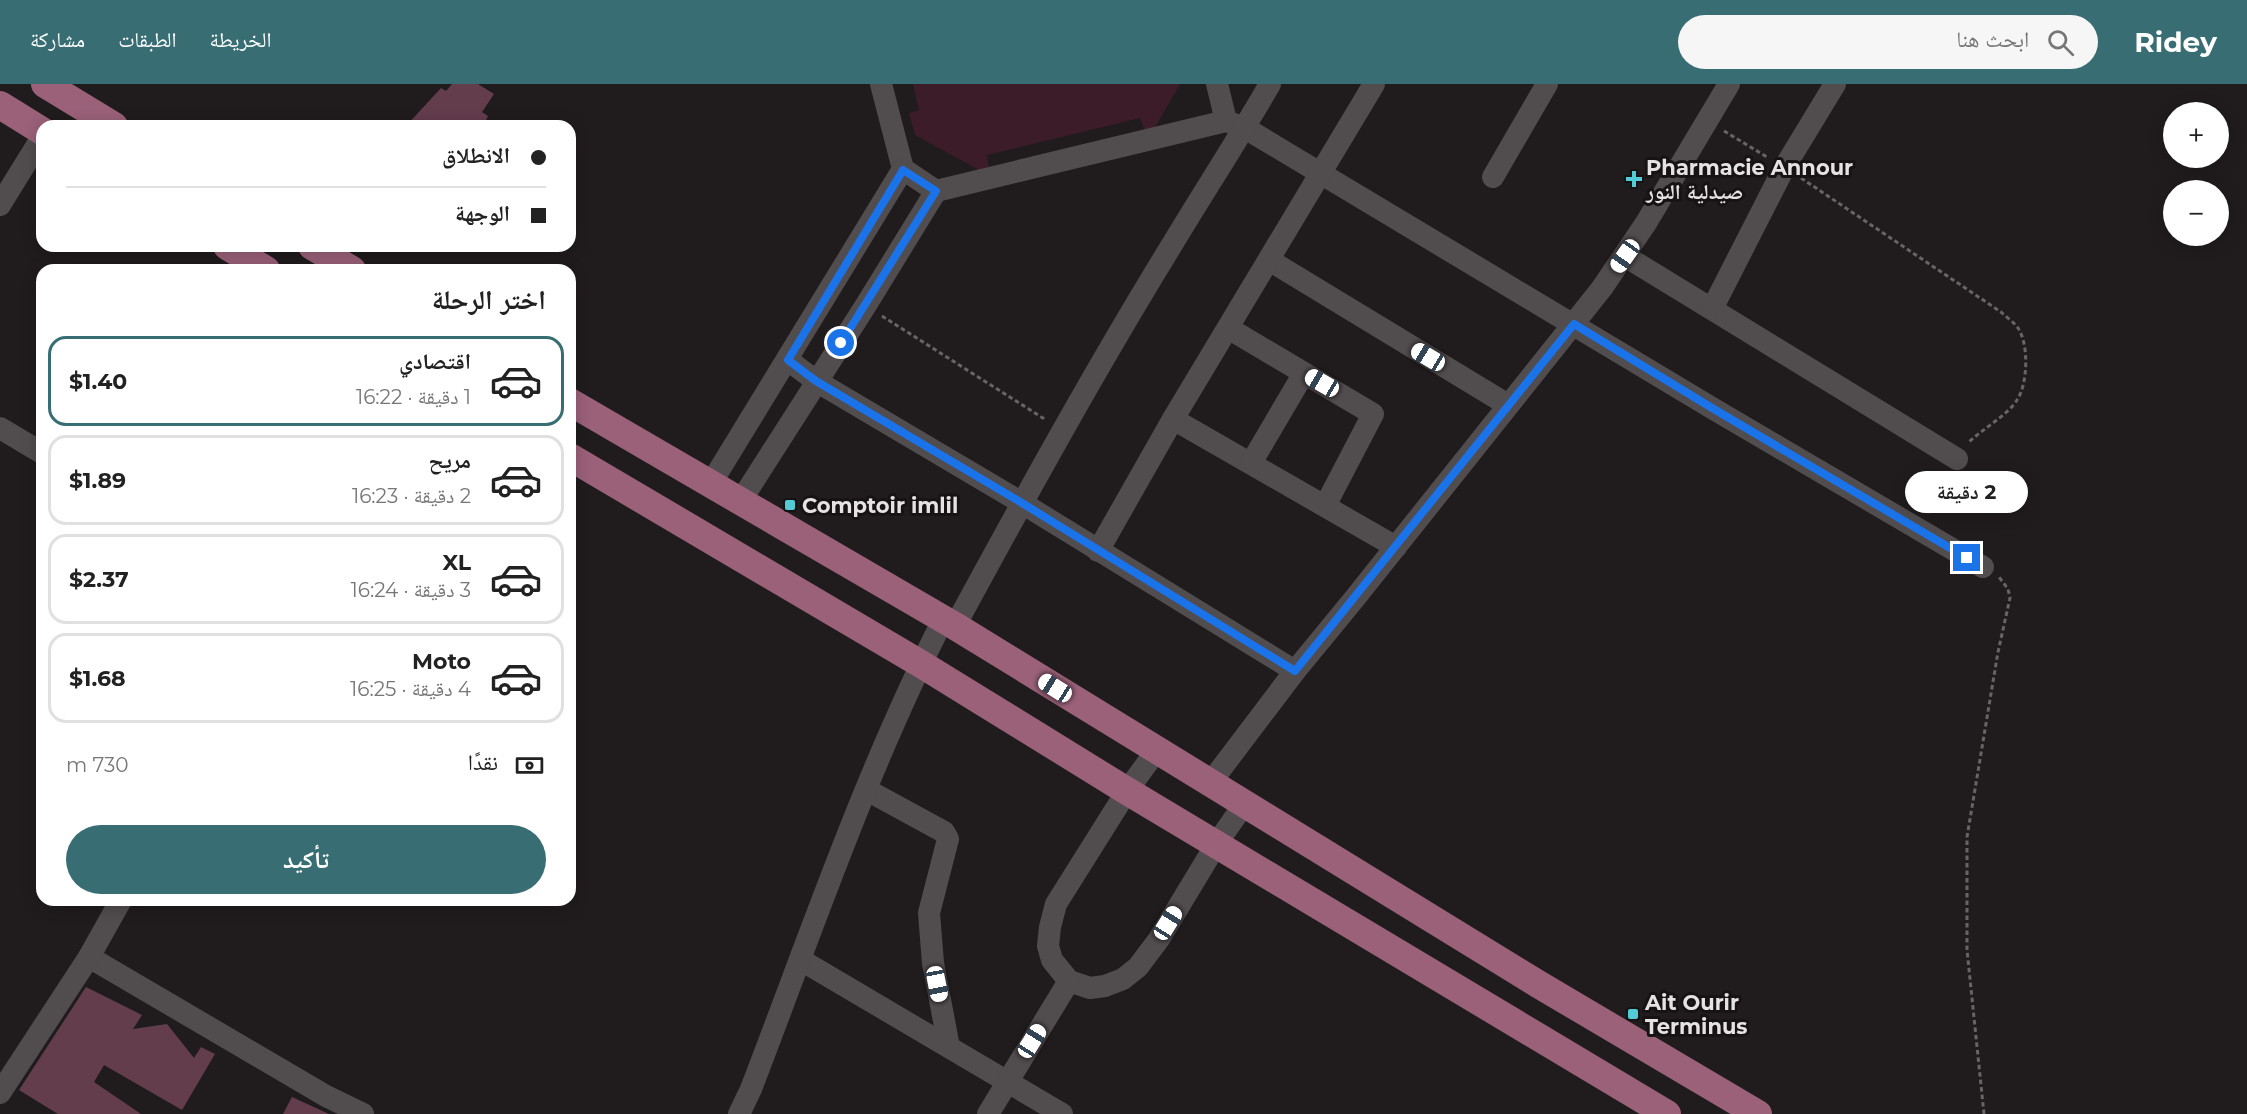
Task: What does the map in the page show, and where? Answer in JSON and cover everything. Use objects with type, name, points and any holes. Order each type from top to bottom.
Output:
[{"type":"main road","points":[[45,84],[104,120]]},
{"type":"main road","points":[[0,105],[36,127]]},
{"type":"main road","points":[[237,252],[256,264]]},
{"type":"main road","points":[[322,252],[342,264]]},
{"type":"main road","points":[[576,406],[949,623],[1538,984],[1758,1114]]},
{"type":"main road","points":[[576,461],[921,664],[1127,791],[1667,1114]]},
{"type":"street","points":[[881,84],[903,170],[936,191],[1235,125]]},
{"type":"street","points":[[1217,84],[1235,125],[1983,567]]},
{"type":"street","points":[[739,1114],[751,1089],[867,790],[921,664],[949,623],[1064,431],[1172,243],[1235,125],[1270,84]]},
{"type":"street","points":[[1098,551],[1173,419],[1374,84]]},
{"type":"street","points":[[1493,177],[1547,84]]},
{"type":"street","points":[[1712,309],[1784,168],[1835,84]]},
{"type":"street","points":[[1211,782],[1295,671],[1574,324],[1625,256],[1707,120],[1719,88]]},
{"type":"street","points":[[0,205],[36,147]]},
{"type":"street","points":[[710,485],[903,170]]},
{"type":"street","points":[[740,502],[936,191]]},
{"type":"street","points":[[1625,256],[1958,459]]},
{"type":"street","points":[[1269,260],[1508,405]]},
{"type":"street","points":[[1228,328],[1373,414],[1325,506]]},
{"type":"street","points":[[788,360],[816,381],[1022,503],[1295,671]]},
{"type":"street","points":[[1251,464],[1304,373]]},
{"type":"street","points":[[1173,419],[1396,547]]},
{"type":"street","points":[[0,428],[36,449]]},
{"type":"street","points":[[1156,751],[1127,791],[1056,904],[1048,946],[1052,960],[1069,981],[1090,988],[1105,986],[1123,979],[1138,967],[1245,803]]},
{"type":"street","points":[[867,790],[944,832],[948,839],[929,913],[933,963],[949,1047]]},
{"type":"street","points":[[0,1093],[88,957],[118,906]]},
{"type":"street","points":[[88,957],[320,1105],[363,1114]]},
{"type":"street","points":[[801,960],[1062,1114]]},
{"type":"street","points":[[988,1114],[1069,981]]},
{"type":"path","points":[[1707,120],[1784,168],[2001,312],[2019,329],[2024,344],[2026,366],[2024,383],[2017,400],[2007,412],[1980,431],[1968,444],[1919,530]]},
{"type":"path","points":[[866,305],[1064,431]]},
{"type":"path","points":[[1983,567],[2001,579],[2008,589],[2010,598],[1990,696],[1967,837],[1967,950],[1984,1114]]},
{"type":"shaded area","points":[[913,84],[1180,84],[1154,129],[1145,132],[1140,118],[987,155],[989,170],[981,171],[915,135],[909,113],[919,110]]},
{"type":"building","points":[[452,84],[478,84],[494,94],[482,112],[488,116],[486,120],[412,120],[441,88],[446,91]]},
{"type":"building","points":[[86,987],[142,1015],[133,1029],[167,1024],[194,1058],[201,1047],[215,1054],[182,1110],[104,1065],[94,1082],[141,1114],[58,1114],[19,1090]]},
{"type":"building","points":[[292,1097],[329,1114],[283,1114]]},
{"type":"place","name":"Pharmacie Annour صيدلية النور","points":[[1634,179]]},
{"type":"place","name":"Comptoir imlil","points":[[790,505]]},
{"type":"place","name":"Ait Ourir Terminus","points":[[1633,1014]]},
{"type":"route","points":[[841,343],[936,191],[903,170],[788,360],[816,381],[1022,503],[1223,629],[1295,671],[1574,324],[1967,558]]}]
